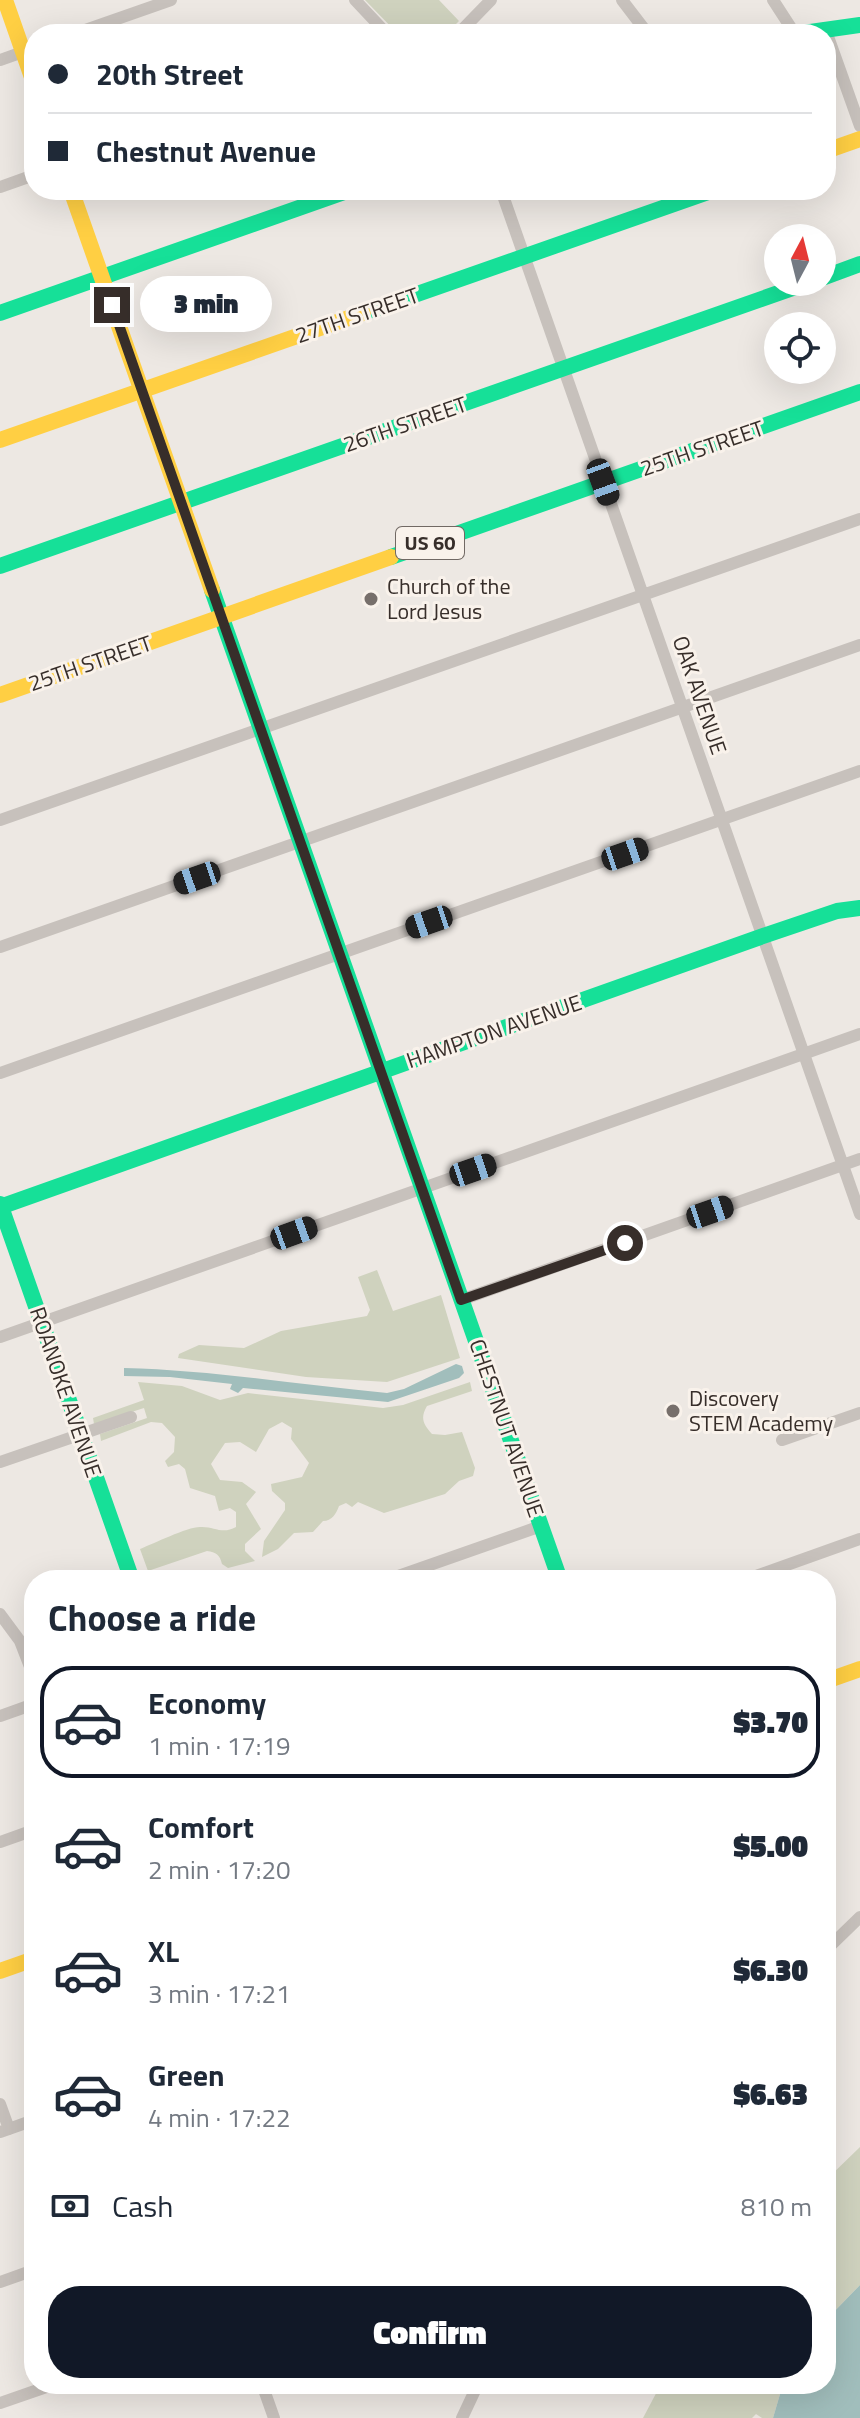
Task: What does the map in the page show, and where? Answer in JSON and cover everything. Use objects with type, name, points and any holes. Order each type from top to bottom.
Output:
[{"type":"main road","points":[[5,0],[24,40]]},
{"type":"main road","points":[[836,27],[860,25]]},
{"type":"main road","points":[[836,147],[860,139]]},
{"type":"main road","name":"CHESTNUT AVENUE","points":[[75,200],[556,1570]]},
{"type":"main road","points":[[0,313],[321,200]]},
{"type":"main road","name":"27TH STREET","points":[[0,440],[685,200]]},
{"type":"main road","points":[[836,273],[860,264]]},
{"type":"main road","name":"26TH STREET","points":[[0,566],[770,296]]},
{"type":"main road","name":"25TH STREET","points":[[0,695],[860,392]]},
{"type":"main road","name":"HAMPTON AVENUE","points":[[0,1206],[763,936],[837,911],[860,908]]},
{"type":"main road","name":"ROANOKE AVENUE","points":[[0,1206],[129,1570]]},
{"type":"main road","points":[[836,1677],[860,1669]]},
{"type":"main road","points":[[0,1971],[24,1963]]},
{"type":"street","points":[[103,24],[171,0]]},
{"type":"street","points":[[355,0],[378,24]]},
{"type":"street","points":[[468,24],[491,0]]},
{"type":"street","points":[[622,0],[640,24]]},
{"type":"street","points":[[773,0],[789,24]]},
{"type":"street","points":[[0,60],[24,52]]},
{"type":"street","points":[[836,59],[860,126]]},
{"type":"street","points":[[0,187],[24,179]]},
{"type":"street","name":"OAK AVENUE","points":[[504,200],[860,1214]]},
{"type":"street","points":[[0,820],[860,519]]},
{"type":"street","points":[[0,947],[860,645]]},
{"type":"street","points":[[0,1073],[860,771]]},
{"type":"street","points":[[0,1337],[860,1034]]},
{"type":"street","points":[[461,1300],[860,1159]]},
{"type":"street","points":[[782,1440],[860,1413]]},
{"type":"street","points":[[0,1462],[131,1417]]},
{"type":"street","points":[[416,1570],[541,1526]]},
{"type":"street","points":[[773,1570],[860,1539]]},
{"type":"street","points":[[0,1614],[24,1651]]},
{"type":"street","points":[[0,1716],[24,1708]]},
{"type":"street","points":[[0,1842],[24,1834]]},
{"type":"street","points":[[836,1940],[860,1917]]},
{"type":"street","points":[[0,2104],[5,2131],[24,2124]]},
{"type":"street","points":[[0,2282],[24,2274]]},
{"type":"street","points":[[0,2403],[26,2394]]},
{"type":"street","points":[[266,2394],[274,2418]]},
{"type":"street","points":[[462,2418],[473,2394]]},
{"type":"green space","points":[[365,0],[439,0],[459,21],[456,24],[388,24]]},
{"type":"green space","points":[[377,1270],[393,1311],[441,1295],[460,1358],[387,1382],[306,1377],[178,1358],[179,1354],[199,1345],[244,1348],[281,1331],[367,1316],[370,1310],[358,1277]]},
{"type":"green space","points":[[138,1382],[182,1386],[220,1400],[248,1393],[383,1408],[403,1405],[470,1382],[472,1391],[427,1406],[423,1417],[432,1434],[462,1432],[475,1468],[473,1476],[459,1481],[445,1494],[384,1513],[358,1502],[352,1507],[346,1503],[313,1532],[294,1533],[278,1549],[262,1557],[264,1541],[285,1510],[285,1503],[272,1491],[271,1484],[302,1477],[309,1463],[291,1439],[292,1428],[282,1422],[269,1429],[256,1452],[240,1442],[225,1443],[211,1464],[220,1480],[242,1482],[256,1492],[246,1504],[261,1529],[245,1544],[245,1551],[255,1561],[228,1568],[217,1554],[207,1551],[148,1570],[140,1549],[194,1528],[231,1529],[236,1527],[236,1512],[230,1508],[219,1511],[215,1496],[190,1488],[185,1469],[179,1464],[168,1467],[165,1461],[174,1452],[175,1437],[162,1423],[151,1422],[101,1441],[100,1434],[147,1418],[144,1408],[94,1424],[93,1418],[144,1400]]},
{"type":"green space","points":[[860,2147],[860,2285],[836,2310],[836,2170]]},
{"type":"green space","points":[[656,2394],[780,2394],[773,2418],[762,2418],[756,2414],[752,2418],[643,2418]]},
{"type":"water","points":[[456,1364],[462,1366],[464,1373],[459,1378],[388,1402],[243,1388],[238,1393],[230,1389],[232,1384],[170,1377],[124,1376],[124,1368],[157,1369],[387,1393],[404,1389]]},
{"type":"water","points":[[860,2285],[860,2418],[773,2418],[780,2394],[836,2394],[836,2310]]},
{"type":"traffic: fast","points":[[836,28],[860,25]]},
{"type":"traffic: fast","points":[[0,313],[322,200]]},
{"type":"traffic: fast","points":[[363,313],[685,200]]},
{"type":"traffic: fast","points":[[836,273],[860,264]]},
{"type":"traffic: fast","points":[[0,566],[770,296]]},
{"type":"traffic: fast","points":[[391,557],[860,392]]},
{"type":"traffic: fast","points":[[212,590],[556,1570]]},
{"type":"traffic: fast","points":[[0,1207],[763,936],[837,911],[860,908]]},
{"type":"traffic: fast","points":[[0,1204],[128,1570]]},
{"type":"traffic: slow","points":[[5,0],[24,54]]},
{"type":"traffic: slow","points":[[836,147],[860,139]]},
{"type":"traffic: slow","points":[[75,200],[212,590]]},
{"type":"traffic: slow","points":[[0,440],[363,313]]},
{"type":"traffic: slow","points":[[0,695],[391,557]]},
{"type":"traffic: slow","points":[[836,1677],[860,1669]]},
{"type":"traffic: slow","points":[[0,1971],[24,1963]]},
{"type":"place","name":"Church of the Lord Jesus","points":[[371,599]]},
{"type":"place","name":"Discovery STEM Academy","points":[[673,1411]]},
{"type":"route","points":[[112,305],[461,1300],[625,1243]]}]
